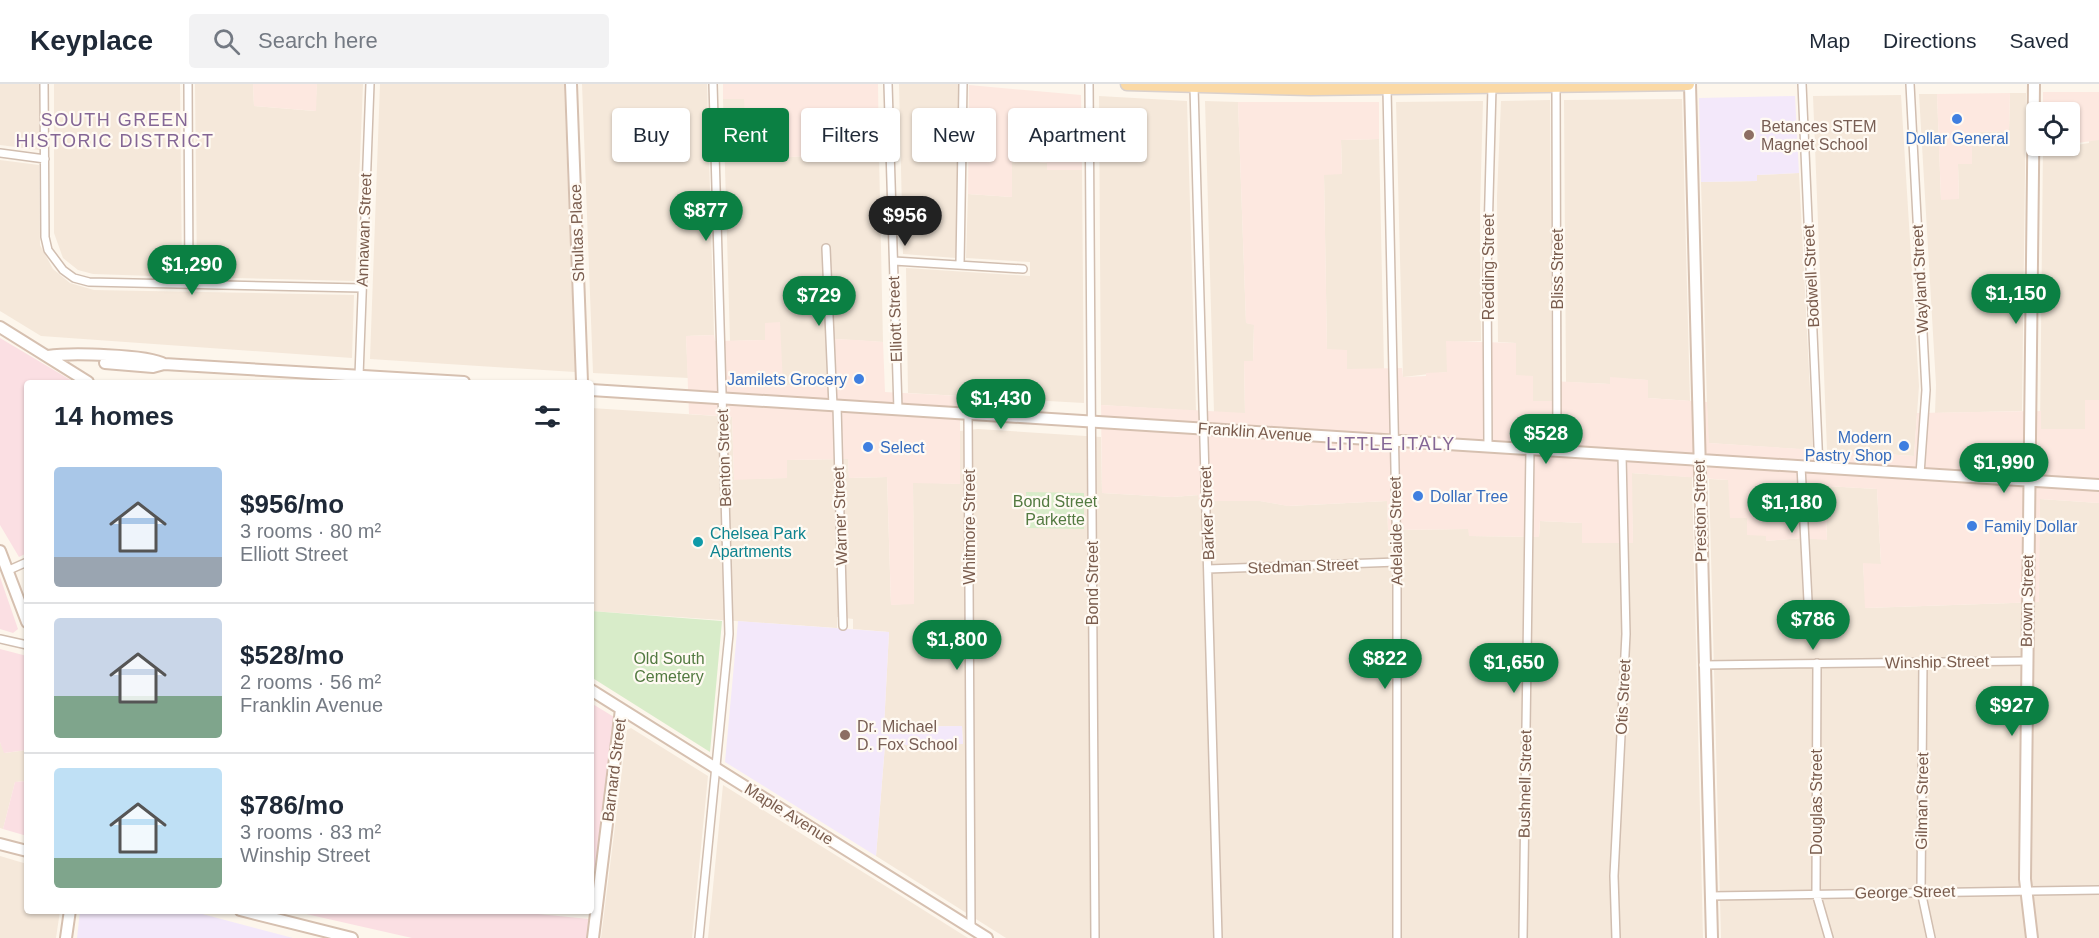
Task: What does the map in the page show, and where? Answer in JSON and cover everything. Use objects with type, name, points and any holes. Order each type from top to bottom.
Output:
[{"type":"main road","name":"Shultas Place","points":[[571,84],[582,380]]},
{"type":"main road","points":[[1127,84],[1194,87],[1387,88],[1689,84]]},
{"type":"main road","name":"Preston Street","points":[[1689,84],[1712,938]]},
{"type":"main road","name":"Brown Street","points":[[2032,938],[2025,891],[2034,84]]},
{"type":"main road","points":[[0,327],[85,380]]},
{"type":"main road","points":[[48,356],[69,354],[149,359],[164,364],[418,380]]},
{"type":"main road","name":"Franklin Avenue","points":[[594,390],[2099,485]]},
{"type":"main road","points":[[0,551],[24,613]]},
{"type":"main road","name":"Maple Avenue","points":[[594,692],[987,938]]},
{"type":"main road","name":"Barnard Street","points":[[593,938],[621,709]]},
{"type":"main road","points":[[0,843],[24,850]]},
{"type":"main road","points":[[66,938],[69,914]]},
{"type":"main road","points":[[256,914],[352,938]]},
{"type":"street","points":[[44,84],[48,250],[63,270],[74,278],[88,282],[362,288]]},
{"type":"street","points":[[188,84],[189,284]]},
{"type":"street","name":"Annawan Street","points":[[359,376],[370,84]]},
{"type":"street","name":"Benton Street","points":[[699,938],[729,634],[714,84]]},
{"type":"street","name":"Elliott Street","points":[[888,84],[897,410]]},
{"type":"street","points":[[960,265],[963,84]]},
{"type":"street","name":"Bond Street","points":[[1089,84],[1095,938]]},
{"type":"street","name":"Bodwell Street","points":[[1802,84],[1819,468]]},
{"type":"street","name":"Wayland Street","points":[[1910,84],[1926,390],[1920,474]]},
{"type":"street","name":"Bliss Street","points":[[1556,86],[1557,451]]},
{"type":"street","name":"Barker Street","points":[[1194,87],[1218,938]]},
{"type":"street","name":"Redding Street","points":[[1488,447],[1488,272],[1492,87]]},
{"type":"street","name":"Adelaide Street","points":[[1387,88],[1397,562],[1397,938]]},
{"type":"street","points":[[0,153],[45,159]]},
{"type":"street","name":"Warner Street","points":[[826,248],[835,406],[843,626]]},
{"type":"street","points":[[894,261],[1023,269]]},
{"type":"street","name":"Whitmore Street","points":[[968,414],[971,928]]},
{"type":"street","name":"Bushnell Street","points":[[1523,938],[1530,449]]},
{"type":"street","name":"Otis Street","points":[[1616,938],[1614,876],[1626,634],[1622,455]]},
{"type":"street","points":[[1801,466],[1808,601]]},
{"type":"street","name":"Stedman Street","points":[[1208,568],[1397,562]]},
{"type":"street","points":[[9,570],[24,563]]},
{"type":"street","points":[[0,639],[24,644]]},
{"type":"street","name":"Winship Street","points":[[1703,664],[2026,661]]},
{"type":"street","name":"Douglas Street","points":[[1817,663],[1816,893],[1829,938]]},
{"type":"street","name":"Gilman Street","points":[[1923,663],[1921,891],[1931,938]]},
{"type":"street","name":"George Street","points":[[1710,896],[2099,890]]},
{"type":"shaded area","points":[[0,84],[39,84],[39,150],[0,145]]},
{"type":"shaded area","points":[[54,84],[180,84],[182,277],[93,274],[78,270],[63,258],[54,233]]},
{"type":"shaded area","points":[[195,84],[253,84],[254,106],[315,111],[317,84],[363,84],[355,281],[197,277]]},
{"type":"shaded area","points":[[253,84],[317,84],[316,111],[254,106]]},
{"type":"shaded area","points":[[380,84],[564,84],[575,372],[370,359]]},
{"type":"shaded area","points":[[582,84],[707,84],[708,108],[702,108],[702,162],[709,162],[714,335],[686,336],[688,378],[593,373]]},
{"type":"shaded area","points":[[723,84],[878,84],[878,108],[801,108],[801,157],[789,157],[789,108],[744,108],[744,99],[723,99]]},
{"type":"shaded area","points":[[899,84],[959,84],[959,108],[912,108],[912,162],[958,162],[956,258],[903,254]]},
{"type":"shaded area","points":[[969,85],[1081,95],[1081,108],[1008,108],[1008,162],[1012,162],[1012,197],[968,194],[968,162],[996,162],[996,108],[969,108]]},
{"type":"shaded area","points":[[2043,92],[2099,92],[2099,140],[2080,143],[2080,102],[2043,102]]},
{"type":"shaded area","points":[[2010,93],[2026,93],[2022,411],[1935,413],[1936,385],[1919,94],[1937,94],[1941,199],[1959,199],[1958,164],[1972,164],[1972,146],[1980,132],[2009,131]]},
{"type":"shaded area","points":[[2010,93],[2009,131],[1980,132],[1980,146],[1972,146],[1972,164],[1958,164],[1959,199],[1941,200],[1937,94]]},
{"type":"shaded area","points":[[1901,95],[1919,386],[1914,456],[1827,450],[1813,96]]},
{"type":"shaded area","points":[[1099,96],[1187,101],[1196,411],[1101,405],[1099,162],[1147,162],[1147,108],[1099,108]]},
{"type":"shaded area","name":"Betances STEM Magnet School","points":[[1795,96],[1799,173],[1757,175],[1757,181],[1701,182],[1699,98]]},
{"type":"shaded area","points":[[744,98],[753,108],[723,108],[723,99]]},
{"type":"shaded area","points":[[1682,99],[1690,401],[1648,398],[1647,380],[1610,378],[1610,384],[1566,382],[1564,100]]},
{"type":"shaded area","points":[[1550,100],[1552,401],[1533,401],[1516,376],[1516,343],[1498,342],[1497,196],[1501,101]]},
{"type":"shaded area","points":[[1205,101],[1238,102],[1246,323],[1254,324],[1253,361],[1244,362],[1245,414],[1214,412]]},
{"type":"shaded area","points":[[1483,101],[1480,210],[1481,341],[1447,342],[1447,372],[1403,377],[1396,102]]},
{"type":"shaded area","points":[[1238,102],[1379,102],[1379,139],[1341,140],[1342,174],[1324,175],[1327,349],[1347,350],[1347,369],[1402,368],[1403,377],[1426,376],[1426,373],[1447,372],[1446,341],[1516,343],[1516,375],[1533,376],[1533,401],[1552,401],[1552,381],[1610,384],[1610,377],[1648,380],[1648,398],[1707,402],[1709,443],[1914,456],[1917,413],[2041,411],[2041,429],[2085,429],[2085,400],[2099,400],[2099,503],[2040,499],[2039,602],[1865,608],[1863,563],[1881,564],[1877,489],[1825,486],[1827,540],[1802,538],[1766,541],[1766,536],[1747,535],[1747,518],[1730,518],[1728,480],[1632,473],[1633,543],[1582,543],[1582,523],[1540,521],[1539,537],[1469,536],[1468,529],[1388,530],[1387,501],[1288,506],[1260,501],[1199,501],[1198,495],[1172,497],[1102,493],[1101,405],[1245,413],[1244,361],[1253,361],[1254,325],[1246,323]]},
{"type":"shaded area","points":[[1379,139],[1384,369],[1347,369],[1327,350],[1324,174],[1342,174],[1341,140]]},
{"type":"shaded area","points":[[2089,140],[2099,140],[2099,400],[2085,400],[2085,429],[2040,429],[2043,156],[2080,156],[2080,144],[2089,143]]},
{"type":"shaded area","points":[[789,157],[801,157],[801,162],[879,162],[883,342],[835,339],[837,388],[783,385],[765,340],[730,341],[725,162],[789,162]]},
{"type":"shaded area","points":[[0,160],[39,165],[40,245],[53,269],[70,283],[94,290],[354,295],[352,358],[41,336],[0,311]]},
{"type":"shaded area","points":[[1012,162],[1047,163],[1048,170],[1082,170],[1084,403],[908,393],[906,268],[1030,276],[1030,262],[966,258],[968,194],[1012,197]]},
{"type":"shaded area","points":[[1038,162],[1082,162],[1082,170],[1047,170],[1047,163]]},
{"type":"shaded area","points":[[1799,173],[1813,450],[1708,443],[1701,182],[1757,181],[1757,175]]},
{"type":"shaded area","points":[[780,322],[783,385],[836,388],[834,339],[857,340],[883,342],[885,392],[960,396],[960,484],[913,483],[914,604],[891,605],[887,477],[849,478],[848,459],[787,460],[787,478],[734,480],[732,417],[689,414],[686,336],[714,335],[715,341],[765,340],[765,323]]},
{"type":"shaded area","points":[[0,338],[71,380],[24,380],[24,554],[19,557],[0,525]]},
{"type":"shaded area","points":[[594,408],[732,417],[734,479],[787,478],[787,460],[848,459],[849,478],[887,477],[891,605],[914,603],[913,482],[960,484],[960,431],[978,429],[1101,437],[1102,493],[1172,497],[1199,495],[1199,501],[1260,501],[1289,506],[1387,501],[1388,530],[1469,529],[1469,536],[1539,537],[1540,521],[1582,523],[1582,542],[1633,543],[1631,473],[1692,477],[1703,938],[1006,938],[876,856],[885,745],[963,743],[962,726],[884,727],[889,632],[853,629],[853,619],[837,617],[837,628],[594,611]]},
{"type":"shaded area","points":[[1709,479],[1729,480],[1747,518],[1766,536],[1766,541],[1802,538],[1827,539],[1825,486],[1877,489],[1881,565],[1863,564],[1866,608],[2038,602],[2040,499],[2099,503],[2099,938],[1721,938]]},
{"type":"shaded area","points":[[0,577],[18,629],[13,633],[0,629]]},
{"type":"shaded area","name":"Dr. Michael D. Fox School","points":[[738,621],[889,632],[884,727],[962,726],[963,744],[885,745],[876,856],[725,762]]},
{"type":"shaded area","points":[[0,649],[24,655],[24,750],[4,753],[0,742]]},
{"type":"shaded area","points":[[594,705],[614,717],[594,877]]},
{"type":"shaded area","points":[[631,728],[708,776],[692,938],[601,938],[627,730]]},
{"type":"shaded area","points":[[0,742],[5,753],[24,750],[24,781],[15,782],[3,829],[0,828]]},
{"type":"shaded area","points":[[24,781],[24,835],[3,829],[15,782]]},
{"type":"shaded area","points":[[723,785],[887,887],[968,938],[708,938]]},
{"type":"shaded area","points":[[0,856],[24,863],[24,914],[60,914],[56,938],[0,938]]},
{"type":"shaded area","points":[[80,914],[202,914],[293,938],[77,938]]},
{"type":"shaded area","points":[[306,914],[538,914],[589,919],[587,938],[412,938]]},
{"type":"green space","name":"Bond Street Parkette","points":[[1026,492],[1084,493],[1084,529],[1027,528]]},
{"type":"green space","name":"Old South Cemetery","points":[[594,611],[722,621],[710,752],[594,679]]},
{"type":"place","name":"Dollar General","points":[[1957,119]]},
{"type":"place","name":"Betances STEM Magnet School","points":[[1749,135]]},
{"type":"place","name":"Jamilets Grocery","points":[[859,379]]},
{"type":"place","name":"Modern Pastry Shop","points":[[1904,446]]},
{"type":"place","name":"Select","points":[[868,447]]},
{"type":"place","name":"Dollar Tree","points":[[1418,496]]},
{"type":"place","name":"Family Dollar","points":[[1972,526]]},
{"type":"place","name":"Chelsea Park Apartments","points":[[698,542]]},
{"type":"place","name":"Dr. Michael D. Fox School","points":[[845,735]]},
{"type":"district","name":"SOUTH GREEN HISTORIC DISTRICT","points":[[115,130]]},
{"type":"district","name":"LITTLE ITALY","points":[[1391,444]]}]
